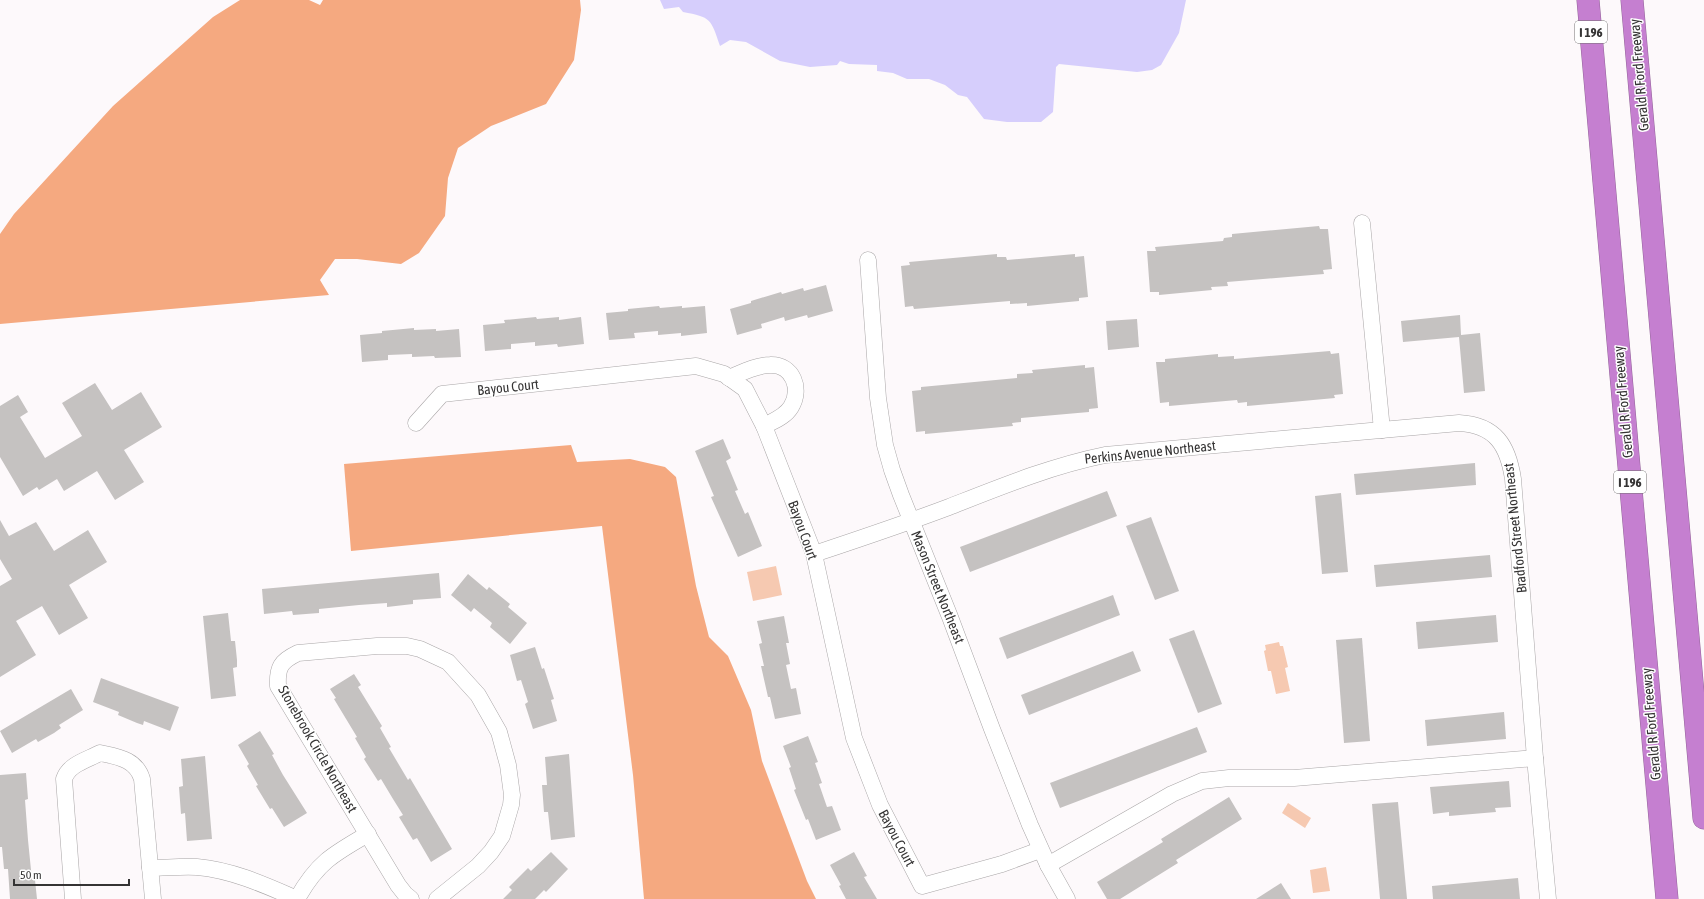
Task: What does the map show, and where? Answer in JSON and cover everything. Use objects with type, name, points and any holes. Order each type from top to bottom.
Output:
[{"type":"highway","name":"Gerald R Ford Freeway","points":[[1588,0],[1667,899]]},
{"type":"highway","name":"Gerald R Ford Freeway","points":[[1632,0],[1704,818]]},
{"type":"street","points":[[1362,223],[1382,430]]},
{"type":"street","name":"Mason Street Northeast","points":[[868,260],[878,390],[885,445],[900,495],[912,521],[950,617],[992,730],[1040,850],[1067,899]]},
{"type":"street","points":[[729,378],[746,371],[770,365],[784,367],[793,377],[796,389],[792,407],[784,415],[764,426]]},
{"type":"street","name":"Bayou Court","points":[[416,423],[442,394],[696,366],[724,374],[745,389],[764,426],[814,554],[854,738],[880,805],[922,886],[1002,864],[1040,850]]},
{"type":"street","name":"Bradford Street Northeast","points":[[1382,430],[1460,423],[1473,424],[1484,428],[1497,437],[1508,454],[1513,479],[1535,758],[1548,899]]},
{"type":"street","name":"Perkins Avenue Northeast","points":[[814,554],[912,521],[1049,469],[1083,459],[1105,455],[1382,430]]},
{"type":"street","name":"Stonebrook Circle Northeast","points":[[411,899],[398,885],[278,686],[280,666],[288,658],[298,653],[376,646],[407,646],[420,649],[448,662],[478,695],[499,732],[508,765],[512,795],[511,805],[502,836],[491,852],[478,866],[437,899]]},
{"type":"street","points":[[73,899],[64,779],[69,769],[100,753],[129,761],[140,771],[142,779],[152,899]]},
{"type":"street","points":[[1048,865],[1172,794],[1202,781],[1229,778],[1294,778],[1535,758]]},
{"type":"street","points":[[150,868],[195,867],[218,870],[240,876],[297,899],[314,872],[324,862],[335,853],[368,834]]},
{"type":"shaded area","points":[[240,0],[309,0],[320,5],[323,0],[580,0],[581,10],[574,60],[546,104],[491,126],[458,148],[448,178],[445,216],[419,253],[401,264],[357,259],[335,259],[320,280],[329,295],[0,324],[0,234],[14,214],[113,106],[213,17]]},
{"type":"shaded area","points":[[660,0],[1186,0],[1179,33],[1161,65],[1152,70],[1137,72],[1059,64],[1056,67],[1053,112],[1041,122],[1007,122],[984,119],[967,97],[958,95],[945,85],[929,79],[907,79],[893,73],[877,71],[877,65],[849,64],[840,61],[837,65],[810,67],[780,61],[746,42],[730,40],[720,46],[709,21],[705,18],[683,12],[679,7],[664,9]]},
{"type":"shaded area","points":[[571,445],[577,462],[630,459],[665,467],[676,477],[696,586],[709,637],[728,656],[751,710],[762,761],[807,881],[816,899],[644,899],[633,775],[602,526],[351,551],[344,464]]},
{"type":"shaded area","points":[[776,566],[782,595],[753,601],[747,572]]},
{"type":"shaded area","points":[[1279,642],[1280,646],[1283,646],[1288,667],[1285,668],[1290,691],[1276,694],[1271,671],[1268,671],[1264,651],[1266,650],[1265,645]]},
{"type":"shaded area","points":[[1288,803],[1311,818],[1305,828],[1282,813]]},
{"type":"shaded area","points":[[1326,867],[1330,891],[1313,893],[1310,870]]},
{"type":"building","points":[[1319,226],[1320,229],[1328,229],[1332,269],[1323,270],[1324,274],[1227,282],[1228,286],[1211,287],[1212,290],[1159,295],[1159,292],[1150,292],[1147,251],[1156,251],[1155,247],[1223,241],[1224,238],[1232,237],[1232,234]]},
{"type":"building","points":[[997,254],[997,257],[1006,257],[1007,260],[1075,254],[1075,257],[1084,256],[1088,297],[1079,298],[1079,301],[1027,306],[1027,303],[1010,304],[1010,301],[914,309],[913,306],[905,307],[901,266],[910,265],[909,262]]},
{"type":"building","points":[[826,285],[833,311],[808,318],[807,315],[785,321],[784,317],[761,324],[762,328],[737,335],[730,309],[781,292],[782,294],[803,288],[804,291]]},
{"type":"building","points":[[659,306],[660,308],[682,306],[682,308],[705,306],[707,333],[681,336],[681,333],[658,335],[658,331],[634,333],[635,338],[609,340],[606,313]]},
{"type":"building","points":[[1460,315],[1461,335],[1480,333],[1485,391],[1464,393],[1459,337],[1403,342],[1401,321]]},
{"type":"building","points":[[536,317],[537,319],[559,317],[559,320],[581,317],[584,344],[558,347],[557,344],[535,346],[535,342],[511,344],[511,349],[485,351],[483,325],[505,323],[504,320]]},
{"type":"building","points":[[1137,319],[1139,347],[1108,350],[1106,321]]},
{"type":"building","points":[[414,328],[414,330],[436,329],[436,331],[459,329],[461,357],[435,358],[434,356],[412,357],[412,354],[388,355],[388,360],[362,362],[360,335]]},
{"type":"building","points":[[1330,351],[1331,354],[1339,353],[1343,394],[1334,395],[1335,398],[1247,406],[1247,402],[1238,403],[1237,400],[1169,406],[1169,402],[1160,403],[1156,362],[1165,362],[1165,359],[1218,354],[1218,357],[1234,356],[1234,359]]},
{"type":"building","points":[[1085,365],[1085,368],[1094,367],[1098,408],[1089,409],[1089,412],[1021,418],[1021,422],[1012,423],[1013,426],[925,434],[925,431],[916,432],[912,391],[921,390],[921,387],[1017,378],[1017,374],[1033,373],[1032,370]]},
{"type":"building","points":[[95,383],[112,410],[141,392],[162,427],[124,450],[144,482],[115,500],[97,471],[64,491],[57,479],[39,490],[37,487],[23,496],[0,457],[0,406],[18,395],[28,412],[20,417],[45,458],[82,436],[62,403]]},
{"type":"building","points":[[723,439],[731,458],[726,461],[738,490],[735,491],[745,514],[748,512],[762,546],[738,557],[711,497],[714,496],[695,451]]},
{"type":"building","points":[[1475,463],[1476,485],[1356,495],[1354,474]]},
{"type":"building","points":[[1107,491],[1117,516],[970,572],[960,547]]},
{"type":"building","points":[[1341,493],[1348,572],[1322,574],[1315,496]]},
{"type":"building","points":[[1151,517],[1179,591],[1155,600],[1126,526]]},
{"type":"building","points":[[0,520],[9,536],[36,522],[54,551],[88,530],[107,562],[69,585],[88,618],[59,635],[42,606],[16,621],[36,655],[0,677],[0,586],[12,579],[0,559]]},
{"type":"building","points":[[1490,555],[1492,577],[1376,587],[1374,565]]},
{"type":"building","points":[[439,573],[441,598],[413,600],[413,604],[387,607],[387,603],[319,609],[319,613],[293,615],[292,611],[264,614],[262,589]]},
{"type":"building","points":[[468,574],[487,590],[489,587],[510,604],[508,607],[527,623],[510,644],[490,627],[492,623],[474,608],[471,612],[451,595]]},
{"type":"building","points":[[1113,595],[1120,615],[1007,659],[999,638]]},
{"type":"building","points":[[228,613],[231,641],[235,641],[237,660],[237,667],[233,668],[236,696],[211,699],[203,616]]},
{"type":"building","points":[[1496,615],[1498,642],[1418,649],[1416,622]]},
{"type":"building","points":[[784,616],[789,643],[786,643],[790,664],[786,665],[791,689],[796,688],[801,714],[775,719],[761,666],[764,666],[759,644],[762,643],[757,621]]},
{"type":"building","points":[[1194,630],[1222,704],[1198,713],[1169,639]]},
{"type":"building","points":[[1362,638],[1370,741],[1344,743],[1336,640]]},
{"type":"building","points":[[535,647],[542,669],[544,668],[554,699],[551,700],[557,721],[533,729],[525,704],[528,702],[521,680],[517,681],[510,655]]},
{"type":"building","points":[[1133,651],[1141,671],[1029,715],[1021,695]]},
{"type":"building","points":[[354,674],[361,685],[358,687],[382,726],[380,728],[391,747],[389,748],[408,780],[410,778],[452,849],[431,862],[417,838],[413,840],[399,817],[403,815],[381,779],[378,781],[364,759],[366,757],[355,738],[357,737],[334,699],[336,698],[330,689]]},
{"type":"building","points":[[101,678],[179,707],[170,731],[144,721],[143,725],[137,723],[118,715],[119,712],[93,702]]},
{"type":"building","points":[[71,689],[83,710],[59,725],[61,728],[54,733],[38,742],[36,739],[12,753],[0,731]]},
{"type":"building","points":[[1504,712],[1506,739],[1427,746],[1425,720]]},
{"type":"building","points":[[1197,727],[1207,752],[1060,808],[1050,783]]},
{"type":"building","points":[[260,731],[274,754],[272,755],[283,775],[307,813],[284,827],[272,808],[270,809],[256,786],[258,785],[247,766],[249,764],[238,745]]},
{"type":"building","points":[[808,736],[818,762],[815,763],[822,783],[819,784],[827,807],[832,806],[841,830],[816,840],[794,790],[796,789],[789,768],[791,767],[783,746]]},
{"type":"building","points":[[569,754],[575,837],[551,840],[548,812],[544,812],[542,785],[547,785],[545,757]]},
{"type":"building","points":[[205,756],[212,839],[187,841],[185,813],[181,814],[179,787],[183,786],[181,759]]},
{"type":"building","points":[[26,773],[28,799],[25,800],[28,840],[32,880],[35,880],[37,899],[10,899],[8,869],[4,869],[2,847],[0,847],[0,775]]},
{"type":"building","points":[[1509,781],[1511,807],[1495,808],[1496,812],[1449,816],[1449,812],[1433,814],[1430,787]]},
{"type":"building","points":[[1229,797],[1242,819],[1176,860],[1178,863],[1120,899],[1107,899],[1097,882],[1163,842],[1161,839]]},
{"type":"building","points":[[1398,802],[1407,899],[1380,899],[1372,804]]},
{"type":"building","points":[[551,852],[568,869],[546,892],[544,890],[535,899],[503,899],[512,890],[509,887],[528,868],[531,871]]},
{"type":"building","points":[[854,852],[867,876],[864,877],[877,899],[846,899],[839,886],[841,885],[830,865]]},
{"type":"building","points":[[1518,878],[1520,899],[1433,899],[1432,886]]},
{"type":"building","points":[[1281,883],[1291,899],[1256,899]]}]
